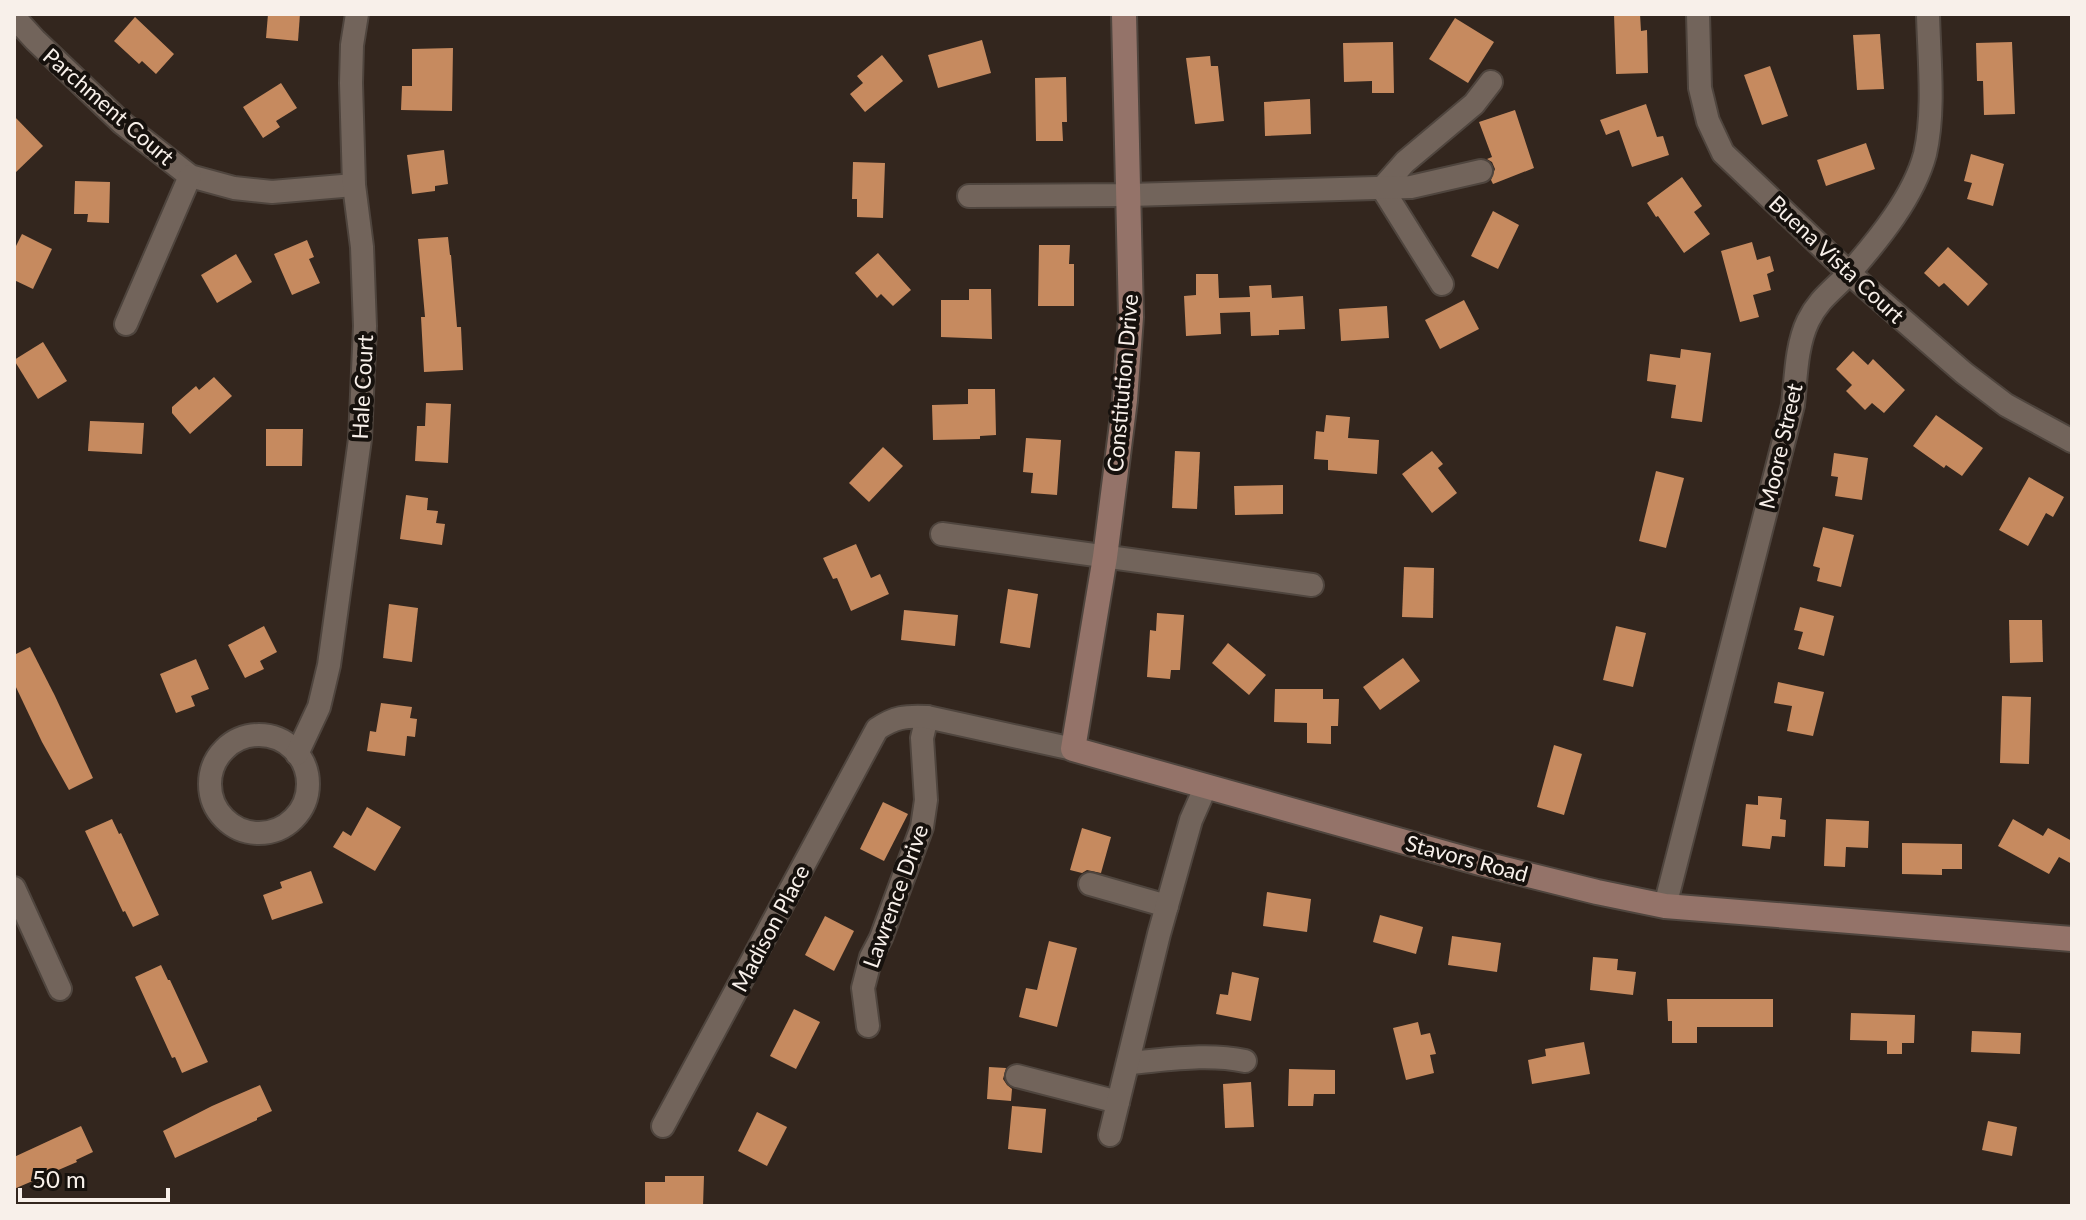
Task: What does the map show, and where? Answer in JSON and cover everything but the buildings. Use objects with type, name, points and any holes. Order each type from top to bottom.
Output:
[{"type":"street","name":"Hale Court","points":[[297,754],[319,707],[329,665],[360,439],[365,326],[362,247],[354,185],[351,83],[357,14]]},
{"type":"street","name":"Constitution Drive","points":[[1073,749],[1105,557],[1125,400],[1131,317],[1124,14]]},
{"type":"street","name":"Buena Vista Court","points":[[1698,14],[1700,88],[1708,121],[1723,153],[1849,273],[1964,373],[2006,405],[2072,441]]},
{"type":"street","name":"Moore Street","points":[[1665,906],[1793,405],[1806,326],[1825,294],[1849,273],[1895,217],[1925,154],[1930,116],[1928,14]]},
{"type":"street","name":"Parchment Court","points":[[14,17],[122,123],[190,176],[234,188],[272,192],[354,185]]},
{"type":"street","points":[[1382,188],[1405,162],[1474,104],[1491,82]]},
{"type":"street","points":[[969,196],[1382,188],[1428,185],[1481,171]]},
{"type":"street","points":[[126,324],[190,176]]},
{"type":"street","points":[[1382,188],[1442,284]]},
{"type":"street","points":[[942,534],[1312,585]]},
{"type":"street","name":"Stavors Road","points":[[877,729],[890,720],[906,716],[927,717],[1073,749],[1480,863],[1665,906],[2072,939]]},
{"type":"street","name":"Lawrence Drive","points":[[868,1026],[863,988],[865,977],[922,827],[926,800],[922,738],[927,717]]},
{"type":"street","name":"Madison Place","points":[[663,1126],[877,729]]},
{"type":"street","points":[[266,735],[289,745],[297,754],[304,764],[308,789],[305,801],[291,821],[270,832],[257,833],[245,831],[224,819],[212,797],[211,773],[222,751],[242,738],[266,735]]},
{"type":"street","points":[[1110,1135],[1167,906],[1191,820],[1206,786]]},
{"type":"street","points":[[1090,884],[1167,906]]},
{"type":"street","points":[[14,888],[60,989]]},
{"type":"street","points":[[1128,1063],[1206,1057],[1245,1061]]},
{"type":"street","points":[[1017,1076],[1118,1102]]}]
